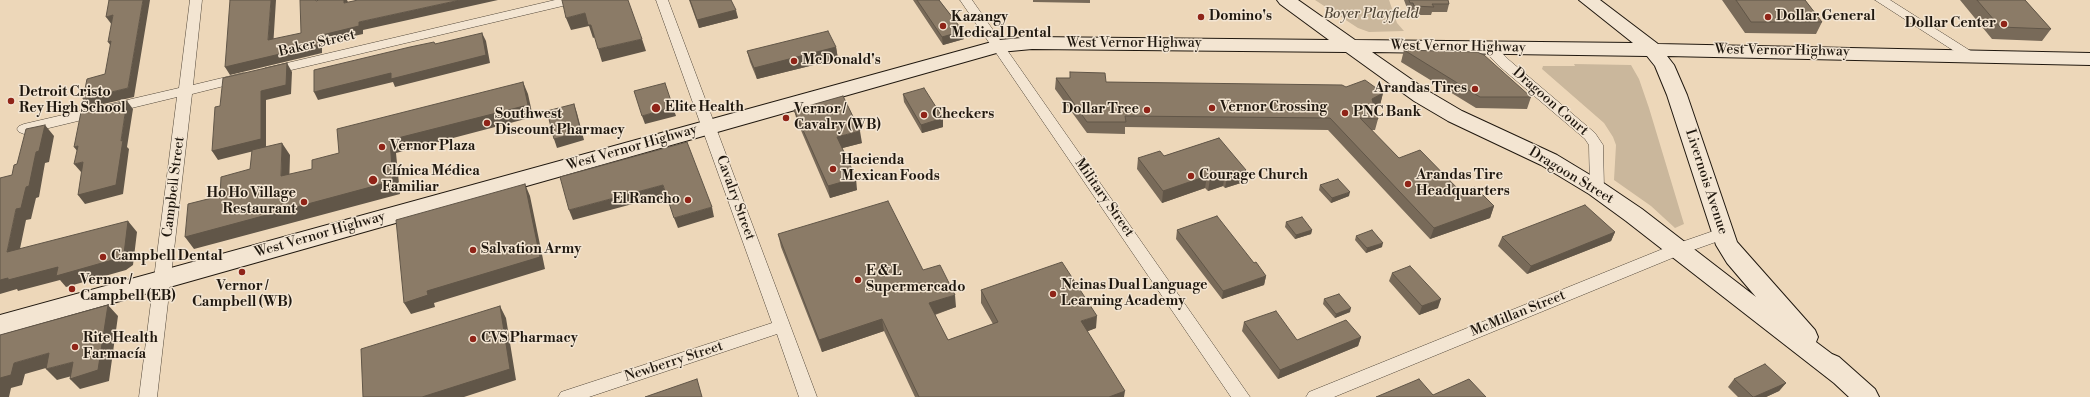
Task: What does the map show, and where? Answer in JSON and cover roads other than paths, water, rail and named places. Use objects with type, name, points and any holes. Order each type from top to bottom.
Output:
[{"type":"street","name":"Campbell Street","points":[[148,397],[196,0]]},
{"type":"street","name":"Baker Street","points":[[24,129],[571,0]]},
{"type":"street","name":"Cavalry Street","points":[[662,0],[808,397]]},
{"type":"street","name":"Military Street","points":[[966,0],[1241,397]]},
{"type":"street","name":"Dragoon Street","points":[[1286,0],[1422,96],[1455,116],[1548,160],[1597,189],[1634,215],[1676,250],[1840,375]]},
{"type":"street","name":"Livernois Avenue","points":[[1588,0],[1652,49],[1664,65],[1677,95],[1722,234],[1735,257],[1840,375],[1866,397]]},
{"type":"street","points":[[1881,0],[1970,55]]},
{"type":"street","name":"West Vernor Highway","points":[[0,325],[999,46],[1032,43],[1488,46],[1970,55],[2090,59]]},
{"type":"street","name":"Dragoon Court","points":[[1488,46],[1504,63],[1590,136],[1596,145],[1597,189]]},
{"type":"street","name":"McMillan Street","points":[[1315,397],[1676,250],[1722,234]]},
{"type":"street","name":"Newberry Street","points":[[567,397],[782,326]]},
{"type":"place","name":"Domino's","points":[[1201,17]]},
{"type":"place","name":"Dollar General","points":[[1768,17]]},
{"type":"place","name":"Dollar Center","points":[[2004,24]]},
{"type":"place","name":"Kazangy Medical Dental","points":[[943,26]]},
{"type":"place","name":"McDonald's","points":[[794,61]]},
{"type":"place","name":"Arandas Tires","points":[[1475,89]]},
{"type":"place","name":"Detroit Cristo Rey High School","points":[[11,101]]},
{"type":"place","name":"Elite Health","points":[[656,108]]},
{"type":"place","name":"Vernor Crossing","points":[[1212,108]]},
{"type":"place","name":"Dollar Tree","points":[[1147,110]]},
{"type":"place","name":"PNC Bank","points":[[1345,113]]},
{"type":"place","name":"Checkers","points":[[924,115]]},
{"type":"place","name":"Vernor / Cavalry (WB)","points":[[786,118]]},
{"type":"place","name":"Southwest Discount Pharmacy","points":[[487,123]]},
{"type":"place","name":"Vernor Plaza","points":[[382,147]]},
{"type":"place","name":"Hacienda Mexican Foods","points":[[833,169]]},
{"type":"place","name":"Courage Church","points":[[1191,176]]},
{"type":"place","name":"Clínica Médica Familiar","points":[[373,180]]},
{"type":"place","name":"Arandas Tire Headquarters","points":[[1408,184]]},
{"type":"place","name":"El Rancho","points":[[688,200]]},
{"type":"place","name":"Ho Ho Village Restaurant","points":[[304,202]]},
{"type":"place","name":"Salvation Army","points":[[473,250]]},
{"type":"place","name":"Campbell Dental","points":[[103,257]]},
{"type":"place","name":"Vernor / Campbell (WB)","points":[[242,272]]},
{"type":"place","name":"E & L Supermercado","points":[[858,280]]},
{"type":"place","name":"Vernor / Campbell (EB)","points":[[72,289]]},
{"type":"place","name":"Neinas Dual Language Learning Academy","points":[[1053,294]]},
{"type":"place","name":"CVS Pharmacy","points":[[473,339]]},
{"type":"place","name":"Rite Health Farmacía","points":[[75,347]]},
{"type":"park label","name":"Boyer Playfield","points":[[1371,15]]}]
